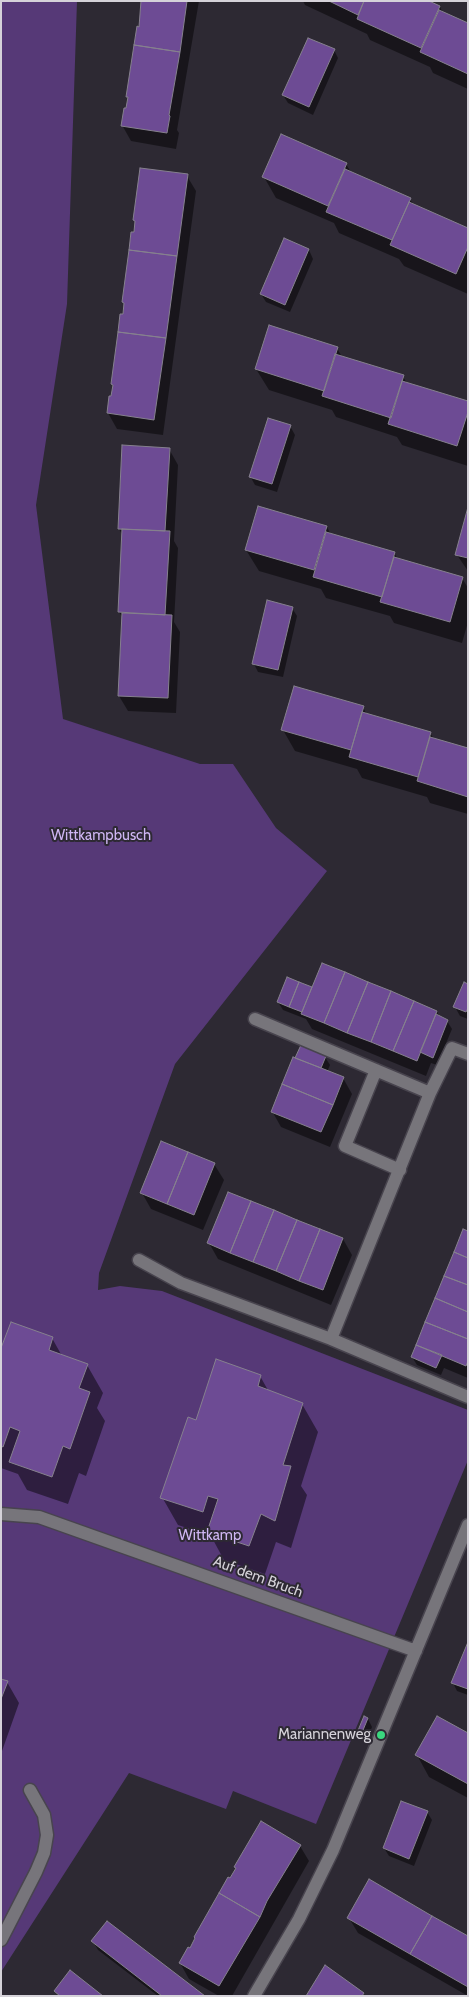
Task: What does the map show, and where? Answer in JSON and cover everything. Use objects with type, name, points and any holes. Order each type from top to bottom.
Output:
[{"type":"street","points":[[255,1020],[430,1093]]},
{"type":"street","points":[[331,1339],[430,1093],[452,1048],[468,1054]]},
{"type":"street","points":[[376,1070],[345,1146],[400,1170]]},
{"type":"street","points":[[139,1260],[180,1283],[331,1339],[468,1397]]},
{"type":"street","name":"Auf dem Bruch","points":[[1,1514],[39,1517],[416,1651]]},
{"type":"street","points":[[254,1996],[299,1920],[333,1850],[468,1525]]},
{"type":"street","points":[[1,1940],[44,1853],[47,1835],[44,1816],[30,1790]]},
{"type":"green space","name":"Wittkamp","points":[[1,1],[77,1],[67,304],[36,505],[63,719],[200,764],[233,764],[276,828],[327,871],[175,1064],[99,1273],[98,1290],[120,1286],[162,1291],[468,1410],[468,1460],[316,1824],[233,1791],[226,1809],[129,1773],[1,1972]]},
{"type":"building","points":[[141,1],[187,1],[180,52],[134,45],[137,26],[139,27]]},
{"type":"building","points":[[329,1],[364,1],[358,15]]},
{"type":"building","points":[[364,1],[429,1],[440,6],[421,48],[357,19]]},
{"type":"building","points":[[439,10],[468,23],[468,74],[420,52]]},
{"type":"building","points":[[308,38],[335,49],[309,107],[282,95]]},
{"type":"building","points":[[134,45],[180,52],[167,133],[121,126],[128,97],[126,97]]},
{"type":"building","points":[[281,134],[347,163],[328,206],[262,177]]},
{"type":"building","points":[[140,168],[188,174],[177,256],[129,250],[131,232],[134,232],[135,221],[133,220]]},
{"type":"building","points":[[345,169],[411,198],[392,240],[326,212]]},
{"type":"building","points":[[409,202],[468,228],[468,247],[456,274],[390,245]]},
{"type":"building","points":[[284,238],[309,249],[285,305],[260,294]]},
{"type":"building","points":[[129,250],[177,256],[166,338],[118,332],[120,314],[123,314],[124,303],[122,302]]},
{"type":"building","points":[[269,325],[338,347],[324,391],[255,369]]},
{"type":"building","points":[[118,332],[166,338],[154,420],[107,413],[109,396],[111,396],[113,385],[111,384]]},
{"type":"building","points":[[335,354],[404,375],[391,418],[322,396]]},
{"type":"building","points":[[402,381],[468,401],[468,412],[457,446],[388,424]]},
{"type":"building","points":[[268,418],[291,425],[272,484],[249,477]]},
{"type":"building","points":[[122,445],[170,448],[165,531],[118,529]]},
{"type":"building","points":[[258,506],[327,526],[314,570],[245,550]]},
{"type":"building","points":[[468,507],[468,558],[455,555]]},
{"type":"building","points":[[122,529],[170,531],[165,615],[118,612]]},
{"type":"building","points":[[326,532],[395,552],[382,597],[313,577]]},
{"type":"building","points":[[394,557],[463,577],[450,622],[380,602]]},
{"type":"building","points":[[267,600],[293,607],[278,670],[252,664]]},
{"type":"building","points":[[122,613],[172,615],[168,698],[118,696]]},
{"type":"building","points":[[294,686],[364,706],[351,750],[281,730]]},
{"type":"building","points":[[362,712],[431,732],[418,777],[349,757]]},
{"type":"building","points":[[430,737],[468,748],[468,797],[417,781]]},
{"type":"building","points":[[322,963],[345,972],[324,1023],[301,1014]]},
{"type":"building","points":[[345,972],[368,982],[347,1033],[324,1023]]},
{"type":"building","points":[[287,977],[299,982],[289,1007],[277,1002]]},
{"type":"building","points":[[299,982],[312,987],[302,1012],[289,1007]]},
{"type":"building","points":[[368,982],[391,991],[371,1042],[347,1033]]},
{"type":"building","points":[[464,982],[468,984],[468,1008],[466,1012],[453,1007]]},
{"type":"building","points":[[391,991],[414,1001],[393,1051],[371,1042]]},
{"type":"building","points":[[414,1001],[437,1011],[417,1061],[393,1051]]},
{"type":"building","points":[[436,1014],[448,1020],[433,1058],[420,1052]]},
{"type":"building","points":[[301,1045],[326,1056],[321,1068],[295,1058]]},
{"type":"building","points":[[293,1057],[344,1077],[333,1105],[282,1084]]},
{"type":"building","points":[[282,1084],[333,1105],[321,1132],[271,1112]]},
{"type":"building","points":[[161,1141],[188,1152],[167,1204],[140,1193]]},
{"type":"building","points":[[188,1152],[215,1163],[194,1215],[167,1204]]},
{"type":"building","points":[[228,1192],[251,1201],[230,1253],[207,1243]]},
{"type":"building","points":[[251,1201],[274,1210],[253,1262],[230,1253]]},
{"type":"building","points":[[274,1210],[297,1220],[276,1271],[253,1262]]},
{"type":"building","points":[[297,1220],[320,1229],[299,1281],[276,1271]]},
{"type":"building","points":[[320,1229],[343,1238],[323,1290],[299,1281]]},
{"type":"building","points":[[463,1229],[468,1231],[468,1258],[454,1252]]},
{"type":"building","points":[[454,1252],[468,1258],[468,1285],[444,1276]]},
{"type":"building","points":[[444,1276],[468,1285],[468,1312],[435,1298]]},
{"type":"building","points":[[435,1298],[468,1312],[468,1339],[425,1322]]},
{"type":"building","points":[[11,1322],[53,1337],[49,1350],[88,1364],[79,1388],[90,1392],[70,1449],[63,1446],[52,1477],[9,1462],[20,1431],[10,1427],[3,1447],[1,1446],[1,1348]]},
{"type":"building","points":[[425,1322],[468,1339],[468,1361],[466,1366],[416,1345]]},
{"type":"building","points":[[416,1345],[442,1355],[436,1368],[411,1357]]},
{"type":"building","points":[[216,1359],[261,1375],[258,1386],[303,1403],[283,1465],[291,1466],[275,1521],[261,1514],[249,1546],[207,1532],[218,1499],[208,1496],[203,1512],[160,1498],[188,1417],[196,1420]]},
{"type":"building","points":[[468,1642],[468,1689],[451,1683]]},
{"type":"building","points":[[1,1679],[8,1681],[1,1699]]},
{"type":"building","points":[[364,1716],[368,1718],[361,1735],[357,1733]]},
{"type":"building","points":[[437,1716],[468,1733],[468,1784],[415,1755]]},
{"type":"building","points":[[401,1801],[428,1811],[409,1859],[383,1848]]},
{"type":"building","points":[[261,1821],[301,1845],[267,1901],[260,1917],[219,1893],[228,1877],[230,1878],[236,1868],[234,1867]]},
{"type":"building","points":[[369,1879],[432,1916],[410,1954],[347,1918]]},
{"type":"building","points":[[219,1893],[260,1917],[219,1986],[179,1963],[188,1947],[190,1948],[194,1937]]},
{"type":"building","points":[[432,1916],[468,1936],[468,1987],[410,1954]]},
{"type":"building","points":[[107,1921],[205,1996],[162,1996],[91,1941]]},
{"type":"building","points":[[325,1965],[364,1993],[362,1996],[306,1996]]},
{"type":"building","points":[[70,1970],[103,1996],[60,1996],[54,1991]]},
{"type":"place","name":"Mariannenweg","points":[[381,1735]]},
{"type":"park label","name":"Wittkampbusch","points":[[101,836]]}]
